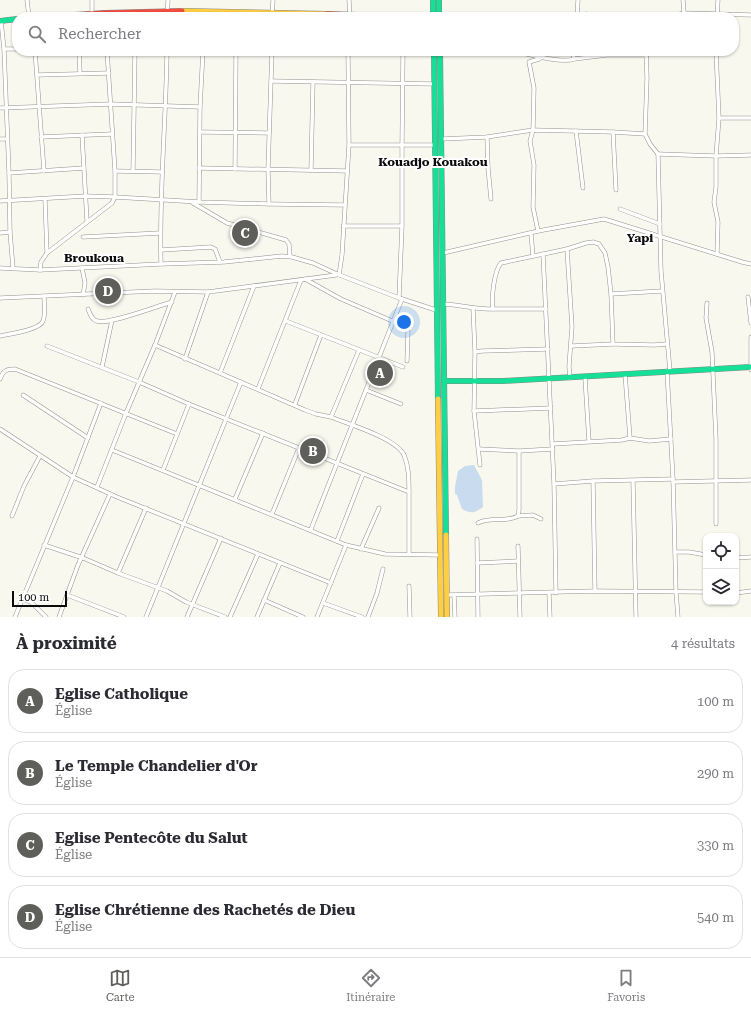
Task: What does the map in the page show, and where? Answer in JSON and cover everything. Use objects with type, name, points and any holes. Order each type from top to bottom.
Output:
[{"type":"main road","points":[[433,0],[434,12]]},
{"type":"main road","points":[[439,0],[439,12]]},
{"type":"main road","points":[[0,21],[12,20]]},
{"type":"main road","points":[[434,56],[441,617]]},
{"type":"main road","points":[[440,56],[447,617]]},
{"type":"main road","points":[[444,382],[585,378],[668,371],[751,368]]},
{"type":"street","points":[[27,0],[28,12]]},
{"type":"street","points":[[92,0],[92,12]]},
{"type":"street","points":[[167,12],[168,0]]},
{"type":"street","points":[[272,12],[273,0]]},
{"type":"street","points":[[349,0],[350,12]]},
{"type":"street","points":[[577,12],[578,0]]},
{"type":"street","points":[[683,0],[684,12]]},
{"type":"street","points":[[718,0],[718,12]]},
{"type":"street","points":[[739,15],[751,15]]},
{"type":"street","points":[[0,21],[4,49],[2,80],[8,139],[10,232],[13,268]]},
{"type":"street","points":[[4,49],[12,49]]},
{"type":"street","points":[[35,56],[44,171]]},
{"type":"street","points":[[79,56],[80,73]]},
{"type":"street","points":[[40,270],[41,262],[47,253],[112,203],[114,197],[115,171],[107,56]]},
{"type":"street","points":[[133,171],[135,56]]},
{"type":"street","points":[[161,264],[160,233],[167,56]]},
{"type":"street","points":[[199,202],[201,132],[200,107],[203,56]]},
{"type":"street","points":[[235,169],[236,56]]},
{"type":"street","points":[[268,204],[272,56]]},
{"type":"street","points":[[338,275],[342,261],[344,205],[349,145],[348,56]]},
{"type":"street","points":[[311,529],[380,357],[401,298],[403,56]]},
{"type":"street","points":[[538,231],[533,207],[534,165],[530,141],[533,130],[534,88],[529,62],[539,59],[542,56],[560,60],[570,60],[599,56]]},
{"type":"street","points":[[646,56],[645,134],[650,144],[658,154],[662,291],[667,344],[673,480],[674,552],[678,617]]},
{"type":"street","points":[[716,56],[719,118],[714,202],[718,222],[717,254]]},
{"type":"street","points":[[37,75],[109,73]]},
{"type":"street","points":[[271,81],[348,84],[434,84]]},
{"type":"street","points":[[311,170],[313,82]]},
{"type":"street","points":[[0,108],[111,104],[200,107]]},
{"type":"street","points":[[719,118],[751,118]]},
{"type":"street","points":[[442,139],[486,137],[533,130],[645,134]]},
{"type":"street","points":[[576,131],[583,188]]},
{"type":"street","points":[[201,132],[269,133]]},
{"type":"street","points":[[613,132],[616,190]]},
{"type":"street","points":[[41,138],[112,134]]},
{"type":"street","points":[[82,135],[87,221]]},
{"type":"street","points":[[486,137],[491,199]]},
{"type":"street","points":[[0,139],[8,139]]},
{"type":"street","points":[[349,145],[435,145]]},
{"type":"street","points":[[658,154],[716,156],[751,155]]},
{"type":"street","points":[[9,173],[84,168]]},
{"type":"street","points":[[200,168],[347,171]]},
{"type":"street","points":[[115,171],[162,172]]},
{"type":"street","points":[[0,201],[86,196],[190,202],[344,205]]},
{"type":"street","points":[[45,199],[47,253]]},
{"type":"street","points":[[190,202],[227,222],[286,240],[289,244],[290,256]]},
{"type":"street","points":[[620,210],[660,224]]},
{"type":"street","points":[[443,252],[531,234],[538,231],[604,219],[751,264]]},
{"type":"street","points":[[343,226],[402,226]]},
{"type":"street","points":[[0,233],[10,232]]},
{"type":"street","points":[[82,237],[160,233]]},
{"type":"street","points":[[531,234],[533,256]]},
{"type":"street","points":[[493,309],[494,280],[498,266],[504,261],[567,249],[593,242],[599,244],[606,253],[611,294],[613,344]]},
{"type":"street","points":[[161,250],[211,247],[215,249],[220,262]]},
{"type":"street","points":[[567,249],[572,317],[572,346],[569,366],[570,378]]},
{"type":"street","points":[[543,254],[553,446],[556,593]]},
{"type":"street","points":[[0,268],[40,270],[220,262],[290,256],[313,263],[338,275],[436,310]]},
{"type":"street","points":[[82,268],[85,283],[83,295]]},
{"type":"street","points":[[0,298],[155,292],[208,292],[338,275]]},
{"type":"street","points":[[303,280],[341,299],[393,321],[406,329],[407,361]]},
{"type":"street","points":[[258,389],[303,280]]},
{"type":"street","points":[[220,373],[254,286]]},
{"type":"street","points":[[611,294],[662,291]]},
{"type":"street","points":[[97,487],[155,346],[175,292]]},
{"type":"street","points":[[185,359],[208,292]]},
{"type":"street","points":[[0,336],[23,331],[41,324],[43,320],[44,296]]},
{"type":"street","points":[[748,297],[751,323]]},
{"type":"street","points":[[88,310],[91,316],[98,322],[112,320],[172,302]]},
{"type":"street","points":[[707,303],[707,324],[712,352],[716,439],[716,524]]},
{"type":"street","points":[[443,304],[493,309],[546,308]]},
{"type":"street","points":[[473,308],[474,411],[480,465]]},
{"type":"street","points":[[102,367],[112,320]]},
{"type":"street","points":[[286,321],[403,367]]},
{"type":"street","points":[[295,404],[321,335]]},
{"type":"street","points":[[751,337],[751,368]]},
{"type":"street","points":[[572,346],[667,344]]},
{"type":"street","points":[[47,346],[409,492]]},
{"type":"street","points":[[155,346],[316,414],[331,417],[379,436],[397,447],[403,454],[407,468],[409,492],[409,554]]},
{"type":"street","points":[[474,352],[548,349]]},
{"type":"street","points":[[331,417],[359,350]]},
{"type":"street","points":[[0,379],[3,372],[8,369],[15,369],[177,434]]},
{"type":"street","points":[[625,374],[630,438]]},
{"type":"street","points":[[585,378],[589,441]]},
{"type":"street","points":[[146,617],[241,382]]},
{"type":"street","points":[[366,390],[401,404]]},
{"type":"street","points":[[23,395],[88,438]]},
{"type":"street","points":[[15,617],[73,477],[101,403]]},
{"type":"street","points":[[163,470],[189,404]]},
{"type":"street","points":[[474,411],[551,408]]},
{"type":"street","points":[[0,429],[73,477],[110,494],[330,583]]},
{"type":"street","points":[[235,499],[263,433]]},
{"type":"street","points":[[479,450],[519,451],[589,441],[622,440],[630,438],[649,441],[671,438]]},
{"type":"street","points":[[272,514],[299,448]]},
{"type":"street","points":[[112,450],[311,529],[346,545],[385,554],[440,555]]},
{"type":"street","points":[[518,516],[520,510],[519,451]]},
{"type":"street","points":[[12,516],[24,486],[40,456]]},
{"type":"street","points":[[337,541],[363,474]]},
{"type":"street","points":[[554,484],[593,481],[751,480]]},
{"type":"street","points":[[593,481],[595,591]]},
{"type":"street","points":[[633,481],[636,617]]},
{"type":"street","points":[[59,617],[78,566],[83,558],[110,494]]},
{"type":"street","points":[[118,572],[146,508]]},
{"type":"street","points":[[361,549],[379,508]]},
{"type":"street","points":[[478,523],[484,519],[509,519],[518,516],[533,515],[542,520]]},
{"type":"street","points":[[187,617],[221,538]]},
{"type":"street","points":[[477,539],[478,617]]},
{"type":"street","points":[[44,545],[83,558],[176,595],[192,604],[225,617]]},
{"type":"street","points":[[317,617],[346,545]]},
{"type":"street","points":[[518,546],[520,617]]},
{"type":"street","points":[[674,552],[689,552],[703,554]]},
{"type":"street","points":[[230,617],[258,554]]},
{"type":"street","points":[[739,558],[751,557]]},
{"type":"street","points":[[477,563],[518,561]]},
{"type":"street","points":[[257,617],[280,563]]},
{"type":"street","points":[[368,617],[377,593],[383,569]]},
{"type":"street","points":[[409,586],[410,617]]},
{"type":"street","points":[[447,595],[595,591],[703,592]]},
{"type":"street","points":[[739,592],[751,591]]},
{"type":"street","points":[[549,593],[550,617]]},
{"type":"street","points":[[67,595],[124,617]]},
{"type":"street","points":[[454,595],[455,617]]},
{"type":"street","points":[[22,599],[31,602],[46,617]]},
{"type":"street","points":[[264,600],[303,617]]},
{"type":"street","points":[[323,603],[362,617]]},
{"type":"water","points":[[474,465],[482,480],[483,507],[475,512],[468,512],[462,509],[457,495],[455,494],[455,488],[458,471],[465,466]]},
{"type":"traffic: fast","points":[[433,0],[433,12]]},
{"type":"traffic: fast","points":[[439,0],[439,12]]},
{"type":"traffic: fast","points":[[0,21],[12,20]]},
{"type":"traffic: fast","points":[[434,56],[438,399]]},
{"type":"traffic: fast","points":[[440,56],[446,535]]},
{"type":"traffic: fast","points":[[444,381],[503,381],[751,367]]},
{"type":"traffic: slow","points":[[182,11],[230,12]]},
{"type":"traffic: slow","points":[[438,399],[441,617]]},
{"type":"traffic: slow","points":[[446,535],[447,617]]},
{"type":"traffic: jam","points":[[144,12],[182,11]]},
{"type":"place","name":"Eglise Pentecôte du Salut","points":[[245,233]]},
{"type":"place","name":"Eglise Chrétienne des Rachetés de Dieu","points":[[108,291]]},
{"type":"place","name":"Eglise Catholique","points":[[380,373]]},
{"type":"place","name":"Le Temple Chandelier d'Or","points":[[313,451]]},
{"type":"district","name":"Kouadjo Kouakou","points":[[433,162]]},
{"type":"district","name":"Yapi","points":[[640,238]]},
{"type":"district","name":"Broukoua","points":[[94,258]]}]
